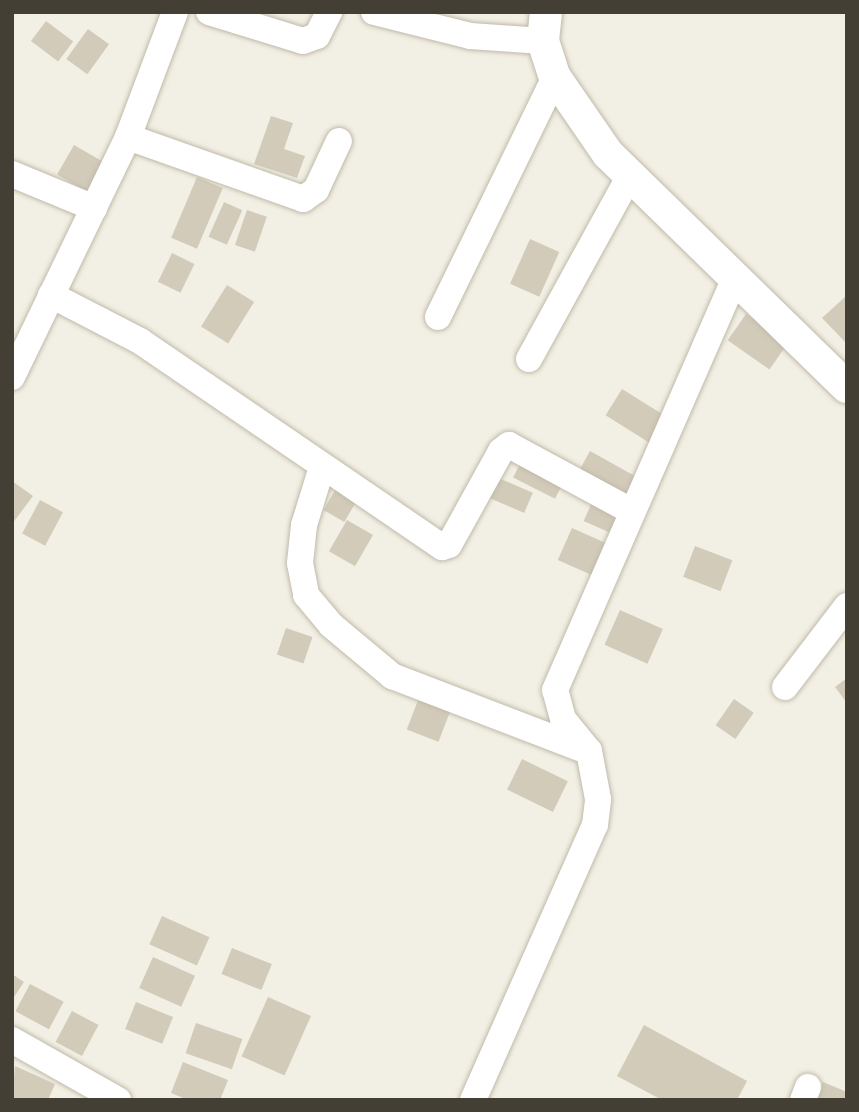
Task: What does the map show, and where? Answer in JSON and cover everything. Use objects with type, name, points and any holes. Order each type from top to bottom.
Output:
[{"type":"street","points":[[12,377],[128,137],[175,12]]},
{"type":"street","points":[[209,12],[303,41],[317,36],[329,12]]},
{"type":"street","points":[[374,12],[470,36],[545,27],[555,77],[608,154],[845,381]]},
{"type":"street","points":[[438,317],[555,77]]},
{"type":"street","points":[[128,137],[303,199],[316,190],[339,141]]},
{"type":"street","points":[[12,174],[94,208]]},
{"type":"street","points":[[529,359],[630,175]]},
{"type":"street","points":[[473,1100],[595,825],[598,799],[589,751],[563,719],[555,691],[631,511],[735,278]]},
{"type":"street","points":[[51,295],[140,341],[442,547],[449,545],[501,451],[509,445],[631,511]]},
{"type":"street","points":[[322,467],[304,525],[300,563],[306,595],[331,625],[393,676],[589,751]]},
{"type":"street","points":[[785,687],[847,606]]},
{"type":"street","points":[[12,1040],[118,1100]]},
{"type":"building","points":[[46,21],[73,41],[58,61],[31,41]]},
{"type":"building","points":[[88,29],[109,44],[87,74],[66,59]]},
{"type":"building","points":[[271,116],[293,123],[284,149],[305,156],[297,178],[254,164]]},
{"type":"building","points":[[74,145],[109,165],[92,194],[57,174]]},
{"type":"building","points":[[197,177],[223,188],[197,249],[171,238]]},
{"type":"building","points":[[224,202],[242,210],[227,245],[209,237]]},
{"type":"building","points":[[247,210],[267,217],[255,252],[235,245]]},
{"type":"building","points":[[530,239],[559,252],[539,297],[510,284]]},
{"type":"building","points":[[172,253],[194,264],[180,293],[158,282]]},
{"type":"building","points":[[227,285],[254,302],[228,344],[201,327]]},
{"type":"building","points":[[847,295],[847,344],[822,318]]},
{"type":"building","points":[[746,314],[788,343],[769,369],[728,340]]},
{"type":"building","points":[[622,389],[668,418],[651,444],[606,415]]},
{"type":"building","points":[[590,451],[640,479],[629,498],[579,470]]},
{"type":"building","points":[[524,456],[566,477],[555,499],[513,477]]},
{"type":"building","points":[[496,477],[533,493],[524,513],[487,497]]},
{"type":"building","points":[[12,481],[33,496],[12,524]]},
{"type":"building","points":[[338,485],[359,497],[344,522],[324,510]]},
{"type":"building","points":[[40,500],[63,512],[45,546],[22,534]]},
{"type":"building","points":[[593,500],[627,515],[617,536],[584,521]]},
{"type":"building","points":[[347,520],[373,535],[355,566],[329,551]]},
{"type":"building","points":[[572,528],[613,546],[599,578],[558,560]]},
{"type":"building","points":[[695,546],[732,560],[721,591],[683,577]]},
{"type":"building","points":[[620,610],[663,629],[647,664],[605,645]]},
{"type":"building","points":[[286,628],[312,637],[303,664],[277,654]]},
{"type":"building","points":[[847,678],[847,703],[835,687]]},
{"type":"building","points":[[420,695],[452,707],[438,742],[407,730]]},
{"type":"building","points":[[734,699],[754,713],[735,739],[716,725]]},
{"type":"building","points":[[522,759],[568,781],[553,812],[507,790]]},
{"type":"building","points":[[162,916],[210,937],[197,965],[149,944]]},
{"type":"building","points":[[232,948],[272,964],[261,990],[222,974]]},
{"type":"building","points":[[153,957],[195,976],[181,1007],[139,988]]},
{"type":"building","points":[[12,974],[24,982],[12,1000]]},
{"type":"building","points":[[30,984],[64,1002],[49,1029],[15,1011]]},
{"type":"building","points":[[268,997],[311,1016],[284,1075],[242,1056]]},
{"type":"building","points":[[136,1002],[173,1017],[162,1044],[125,1029]]},
{"type":"building","points":[[72,1011],[98,1025],[82,1056],[56,1042]]},
{"type":"building","points":[[196,1023],[242,1039],[232,1069],[186,1053]]},
{"type":"building","points":[[644,1025],[747,1081],[737,1100],[662,1100],[617,1076]]},
{"type":"building","points":[[183,1062],[228,1080],[220,1100],[188,1100],[171,1093]]},
{"type":"building","points":[[15,1066],[55,1084],[48,1100],[12,1100]]},
{"type":"building","points":[[823,1082],[847,1092],[847,1100],[815,1100]]}]
